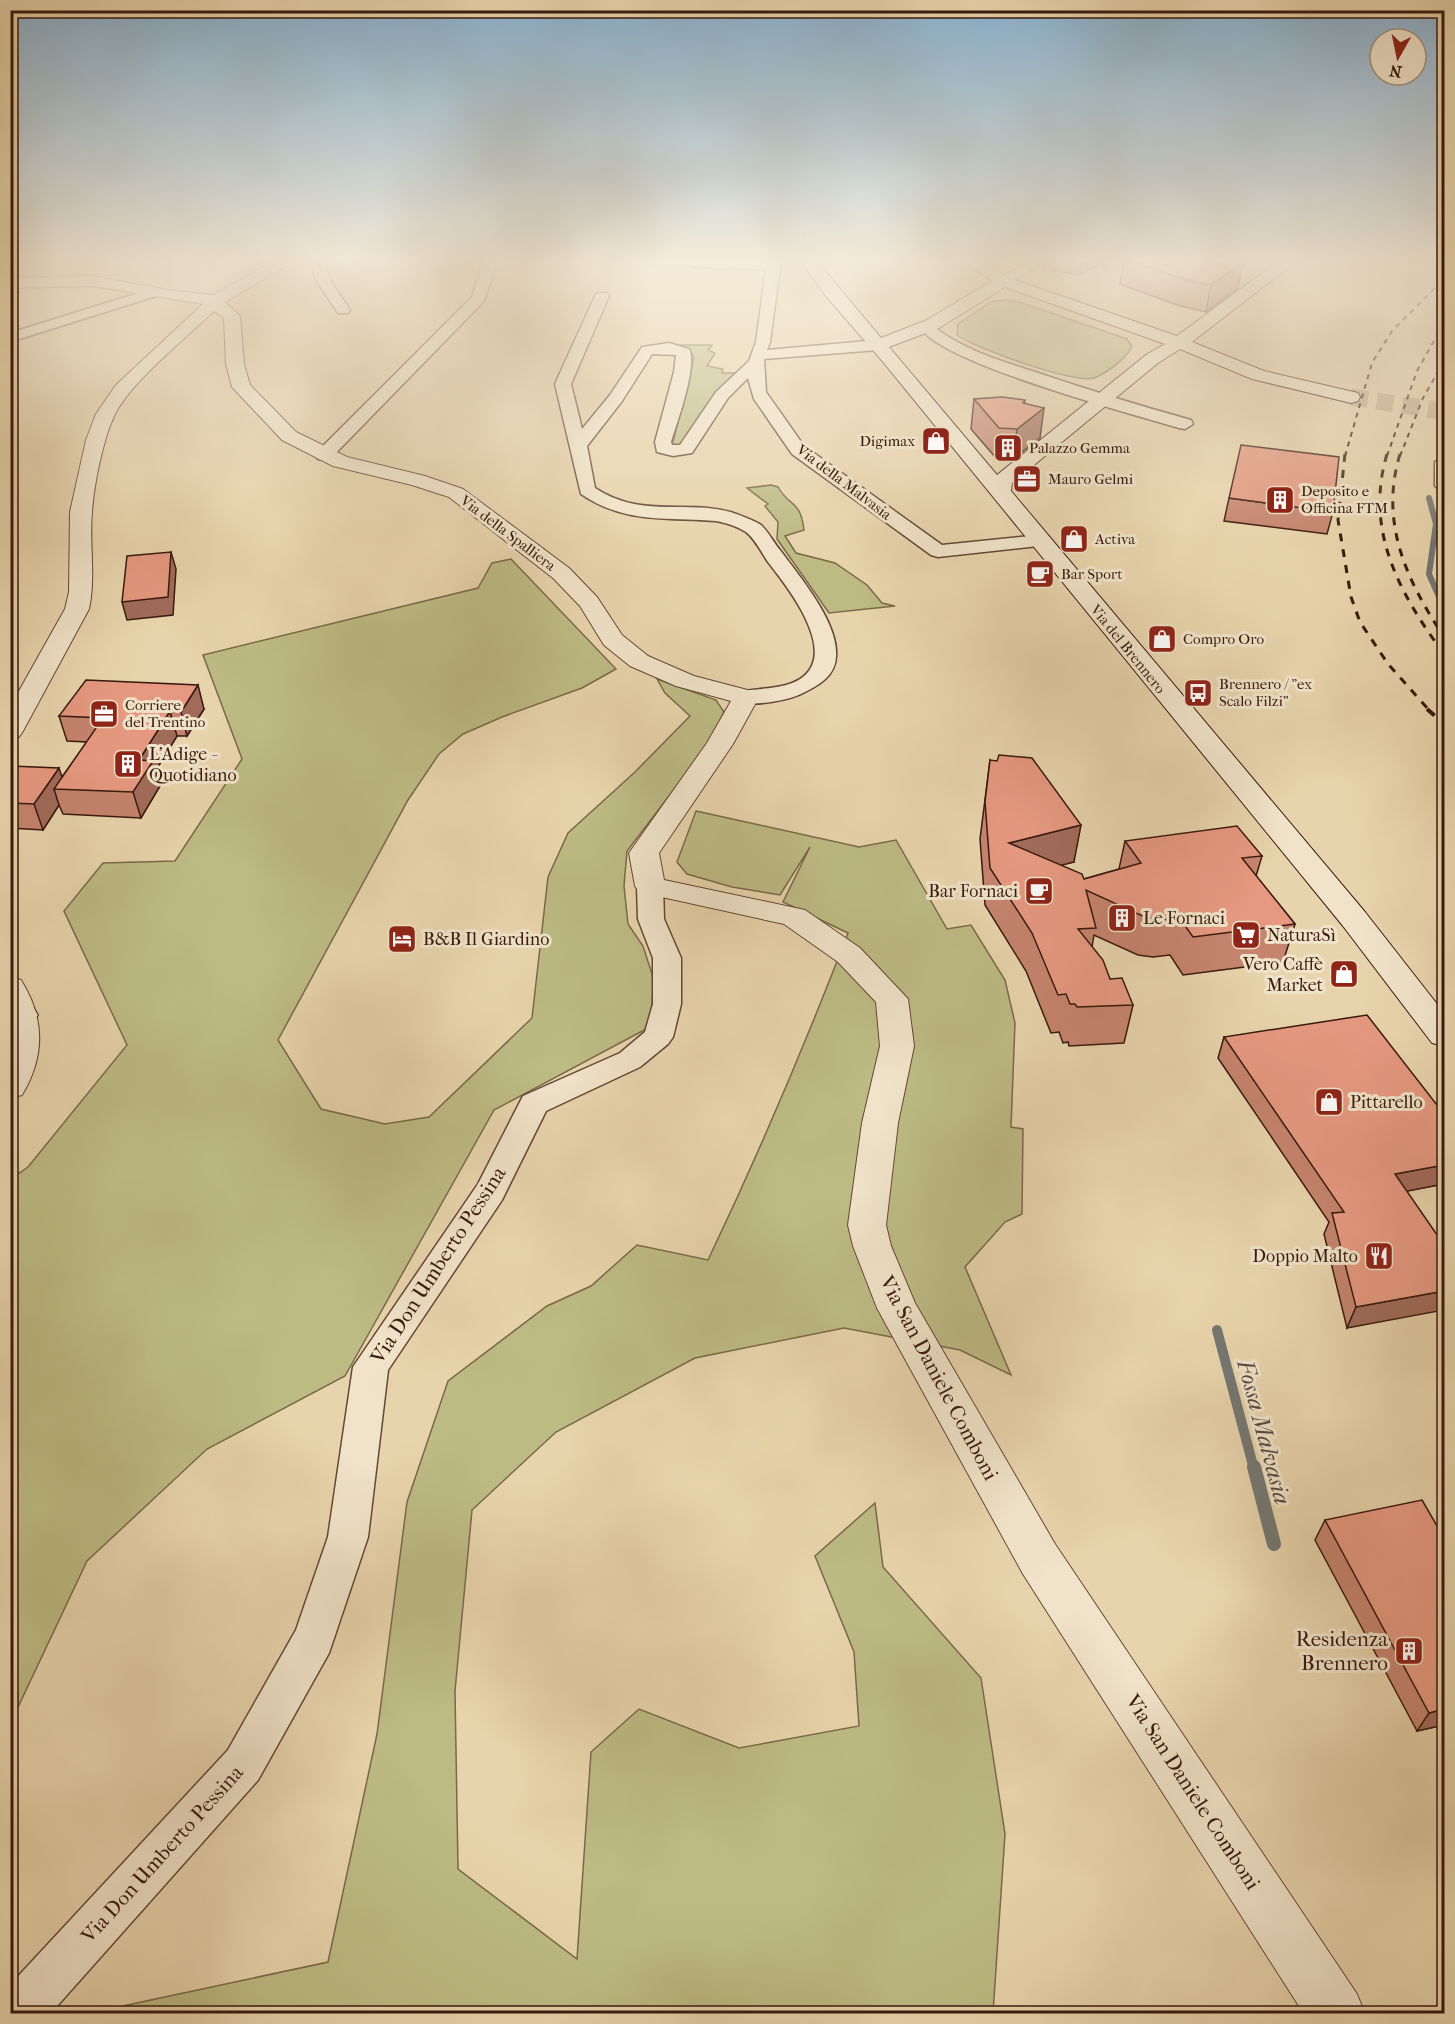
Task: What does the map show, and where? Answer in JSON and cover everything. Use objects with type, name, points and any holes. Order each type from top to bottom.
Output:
[{"type":"street","points":[[10,730],[77,609],[81,592],[81,512],[96,440],[106,414],[123,389],[160,353]]},
{"type":"street","name":"Via della Spalliera","points":[[235,353],[241,387],[289,436],[340,462],[418,480],[456,493],[561,573],[589,602],[613,640],[639,661],[685,681],[746,697]]},
{"type":"street","points":[[324,455],[424,353]]},
{"type":"street","points":[[577,353],[563,384],[578,446],[584,484],[592,495],[615,507],[633,512],[739,520],[754,530],[815,613],[823,631],[825,652],[819,676],[809,685],[792,692],[746,697],[720,744],[644,853],[650,886]]},
{"type":"street","points":[[578,446],[616,398],[645,353]]},
{"type":"street","points":[[684,353],[682,372],[663,442],[663,448],[673,452],[686,449],[722,395],[757,358],[799,353]]},
{"type":"street","name":"Via della Malvasia","points":[[759,353],[757,358],[758,392],[798,450],[938,551],[1040,541]]},
{"type":"street","name":"Via del Brennero","points":[[885,353],[1354,920],[1444,1035]]},
{"type":"street","points":[[969,353],[1185,424]]},
{"type":"street","points":[[1152,360],[1153,353]]},
{"type":"street","points":[[1000,494],[1002,481],[1019,466],[1163,353]]},
{"type":"street","points":[[1203,353],[1282,382],[1351,396]]},
{"type":"street","points":[[1152,360],[1183,355],[1220,361]]},
{"type":"street","points":[[972,459],[997,467],[1019,466]]},
{"type":"street","name":"Via Don Umberto Pessina","points":[[17,2013],[243,1765],[314,1639],[348,1537],[371,1367],[490,1191],[534,1104],[630,1060],[658,1037],[667,1004],[667,958],[651,919],[650,886]]},
{"type":"street","name":"Via San Daniele Comboni","points":[[650,886],[794,917],[849,955],[892,999],[897,1046],[880,1124],[867,1225],[872,1246],[897,1308],[1039,1559],[1337,2013]]},
{"type":"street","points":[[10,1086],[24,1050],[25,1034],[14,1007]]},
{"type":"shaded area","points":[[692,353],[715,353],[707,366],[723,369],[722,373],[736,373],[709,403],[680,447],[672,446],[694,358]]},
{"type":"shaded area","points":[[997,353],[1127,353],[1110,369],[1094,378],[1067,376]]},
{"type":"shaded area","points":[[771,485],[778,487],[800,513],[804,530],[785,536],[796,553],[835,563],[867,585],[882,603],[895,606],[829,613],[777,539],[778,522],[765,506],[768,504],[747,488]]},
{"type":"shaded area","points":[[511,559],[616,669],[582,688],[463,734],[439,754],[408,800],[278,1040],[321,1109],[385,1124],[429,1117],[532,1018],[548,877],[568,833],[635,772],[690,716],[665,693],[657,679],[716,700],[724,712],[708,745],[627,851],[624,886],[628,924],[643,946],[654,980],[650,1027],[494,1110],[345,1376],[207,1449],[87,1561],[11,1722],[11,1179],[28,1167],[127,1045],[64,911],[103,863],[175,861],[242,759],[203,655],[478,588],[492,563]]},
{"type":"shaded area","points":[[696,811],[859,847],[896,840],[947,929],[971,925],[1005,980],[1015,1023],[1011,1127],[1023,1129],[1022,1214],[1005,1222],[965,1267],[1011,1375],[960,1350],[844,1328],[695,1358],[556,1432],[472,1510],[455,1691],[458,1869],[577,1959],[591,1752],[639,1709],[739,1748],[859,1726],[854,1652],[815,1556],[875,1503],[883,1567],[981,1678],[1005,1834],[993,2013],[120,2014],[123,2006],[328,1962],[377,1734],[407,1502],[448,1381],[547,1306],[591,1286],[637,1245],[708,1260],[781,1098],[848,933],[783,902],[810,847],[780,895],[732,887],[687,874],[677,862]]},
{"type":"building","points":[[1002,397],[1025,400],[1023,403],[1044,408],[1017,429],[999,428],[974,399]]},
{"type":"building","points":[[1241,445],[1339,457],[1333,512],[1229,498]]},
{"type":"building","points":[[171,552],[168,597],[122,602],[127,556]]},
{"type":"building","points":[[86,680],[198,685],[181,712],[170,711],[139,760],[153,761],[133,792],[54,789],[103,718],[59,716]]},
{"type":"building","points":[[999,755],[1032,758],[1081,825],[1009,843],[1082,874],[1084,879],[1141,863],[1125,841],[1237,826],[1262,856],[1242,858],[1295,924],[1193,937],[1179,917],[1162,920],[1147,918],[1086,890],[1096,928],[1078,929],[1103,960],[1110,979],[1122,978],[1133,1005],[1077,1007],[1075,1004],[1070,1004],[1066,994],[1058,995],[1032,933],[990,868],[985,802],[990,760],[997,761]]},
{"type":"building","points":[[10,766],[59,768],[34,804],[10,803]]},
{"type":"building","points":[[1367,1015],[1444,1114],[1444,1165],[1395,1174],[1444,1245],[1444,1291],[1356,1307],[1332,1213],[1344,1212],[1224,1037]]},
{"type":"building","name":"Residenza Brennero","points":[[1422,1500],[1444,1538],[1444,1709],[1429,1713],[1325,1520]]},
{"type":"waterway","points":[[1429,498],[1436,524],[1429,574],[1444,608]]},
{"type":"waterway","name":"Fossa Malvasia","points":[[1217,1330],[1254,1469]]},
{"type":"waterway","name":"Fossa Malvasia","points":[[1254,1467],[1274,1544]]},
{"type":"tunnel","points":[[1351,397],[1441,411]]},
{"type":"railway","points":[[1345,456],[1372,363],[1378,353]]},
{"type":"railway","points":[[1387,456],[1417,371],[1427,353]]},
{"type":"railway","points":[[1400,456],[1423,398],[1444,361]]},
{"type":"railway","points":[[1345,454],[1338,520],[1351,597],[1360,622],[1388,664],[1429,710]]},
{"type":"railway","points":[[1387,454],[1381,482],[1380,509],[1383,535],[1390,560],[1413,608],[1444,654]]},
{"type":"railway","points":[[1400,454],[1394,479],[1393,504],[1400,550],[1408,573],[1444,637]]},
{"type":"railway","points":[[1427,709],[1444,724]]},
{"type":"place","name":"Digimax","points":[[936,441]]},
{"type":"place","name":"Palazzo Gemma","points":[[1008,448]]},
{"type":"place","name":"Mauro Gelmi","points":[[1027,479]]},
{"type":"place","name":"Deposito e Officina FTM","points":[[1280,500]]},
{"type":"place","name":"Activa","points":[[1074,539]]},
{"type":"place","name":"Bar Sport","points":[[1040,574]]},
{"type":"place","name":"Compro Oro","points":[[1162,639]]},
{"type":"place","name":"Brennero / \"ex Scalo Filzi\"","points":[[1198,693]]},
{"type":"place","name":"Corriere del Trentino","points":[[104,714]]},
{"type":"place","name":"L'Adige - Quotidiano","points":[[128,764]]},
{"type":"place","name":"Bar Fornaci","points":[[1039,891]]},
{"type":"place","name":"Le Fornaci","points":[[1122,918]]},
{"type":"place","name":"NaturaSì","points":[[1246,935]]},
{"type":"place","name":"B&B Il Giardino","points":[[402,939]]},
{"type":"place","name":"Vero Caffè Market","points":[[1344,974]]},
{"type":"place","name":"Pittarello","points":[[1329,1102]]},
{"type":"place","name":"Doppio Malto","points":[[1379,1256]]},
{"type":"place","name":"Residenza Brennero","points":[[1409,1651]]}]
